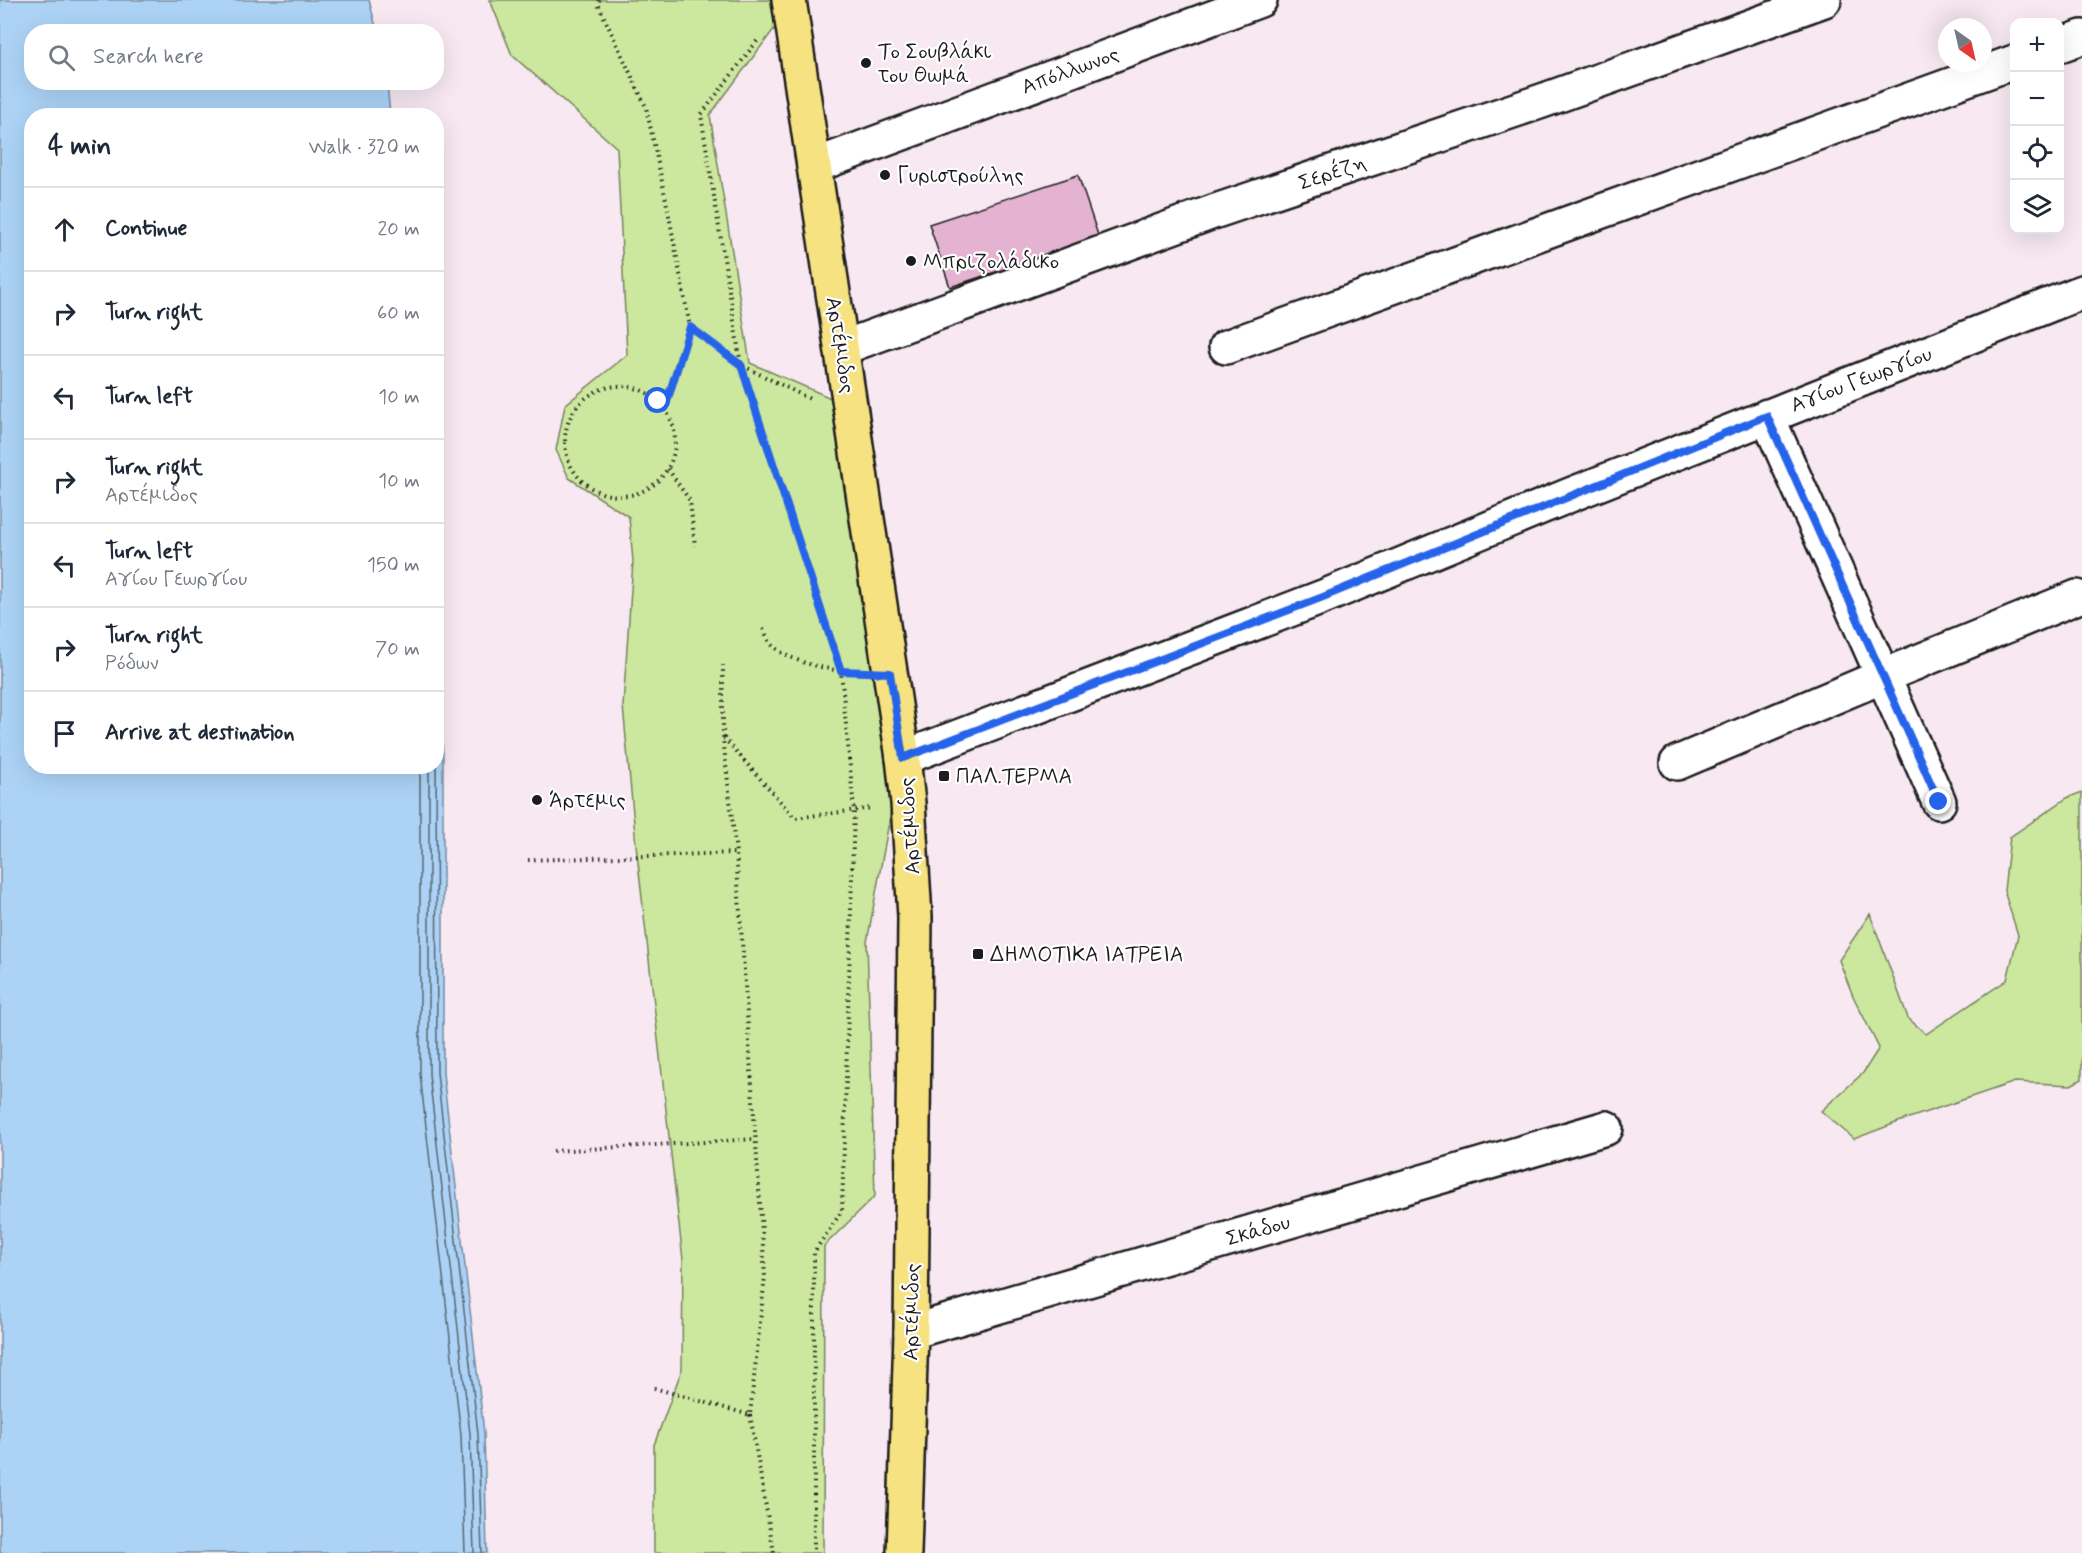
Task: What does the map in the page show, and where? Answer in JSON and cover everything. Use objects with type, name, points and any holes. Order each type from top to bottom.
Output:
[{"type":"main road","name":"Αρτέμιδος","points":[[789,0],[853,419],[908,803],[915,917],[911,1332],[904,1553]]},
{"type":"street","name":"Απόλλωνος","points":[[814,166],[1260,0]]},
{"type":"street","name":"Σερέζη","points":[[842,348],[1213,212],[1553,97],[1824,0]]},
{"type":"street","points":[[2064,44],[2082,37]]},
{"type":"street","points":[[1226,347],[2010,63]]},
{"type":"street","name":"Αγίου Γεωργίου","points":[[903,758],[1323,597],[1767,416],[2082,292]]},
{"type":"street","points":[[1767,416],[1939,802]]},
{"type":"street","points":[[1677,763],[2077,597]]},
{"type":"street","name":"Σκάδου","points":[[911,1332],[1606,1128]]},
{"type":"path","points":[[599,0],[598,4],[645,107],[667,205],[690,327],[665,408]]},
{"type":"path","points":[[763,33],[701,115],[741,365],[841,671],[854,810],[842,1211],[814,1252],[814,1553]]},
{"type":"path","points":[[690,327],[741,365],[853,419]]},
{"type":"path","points":[[626,386],[643,391],[665,408],[674,432],[674,451],[668,469],[657,483],[640,492],[622,496],[603,494],[586,486],[574,472],[566,456],[564,438],[569,420],[578,405],[592,394],[608,387],[626,386]]},
{"type":"path","points":[[668,469],[690,501],[695,546]]},
{"type":"path","points":[[764,629],[772,645],[803,663],[841,671],[890,673]]},
{"type":"path","points":[[723,665],[723,738],[736,853],[765,1276],[750,1415],[774,1553]]},
{"type":"path","points":[[723,738],[795,818],[908,803]]},
{"type":"path","points":[[528,860],[736,853]]},
{"type":"path","points":[[553,1152],[756,1139]]},
{"type":"path","points":[[654,1388],[750,1415]]},
{"type":"green space","points":[[490,0],[773,0],[777,25],[710,115],[750,363],[840,402],[896,784],[867,942],[875,1196],[824,1246],[823,1553],[654,1553],[654,1445],[682,1369],[683,1260],[636,845],[623,706],[633,561],[629,517],[569,478],[556,450],[565,405],[627,355],[617,148],[512,55]]},
{"type":"green space","points":[[2082,792],[2082,1079],[2071,1085],[2015,1082],[1854,1139],[1821,1111],[1863,1073],[1879,1048],[1853,996],[1839,960],[1870,914],[1908,1018],[1926,1034],[2007,980],[2018,935],[2004,891],[2010,837],[2067,798]]},
{"type":"water","points":[[0,0],[369,0],[375,24],[24,24],[24,90],[388,90],[389,108],[24,108],[24,774],[443,774],[443,1073],[484,1433],[487,1553],[0,1553]]},
{"type":"building","points":[[1078,175],[1099,238],[950,287],[929,224]]},
{"type":"place","name":"Το Σουβλάκι του Θωμά","points":[[866,63]]},
{"type":"place","name":"Γυριστρούλης","points":[[885,175]]},
{"type":"place","name":"Μπριζολάδικο","points":[[911,261]]},
{"type":"place","name":"ΠΑΛ.ΤΕΡΜΑ","points":[[944,776]]},
{"type":"place","name":"Άρτεμις","points":[[537,800]]},
{"type":"place","name":"ΔΗΜΟΤΙΚΑ ΙΑΤΡΕΙΑ","points":[[978,954]]},
{"type":"route","points":[[658,401],[665,408],[690,327],[741,365],[841,671],[890,673],[903,758],[1323,597],[1767,416],[1939,802]]}]
